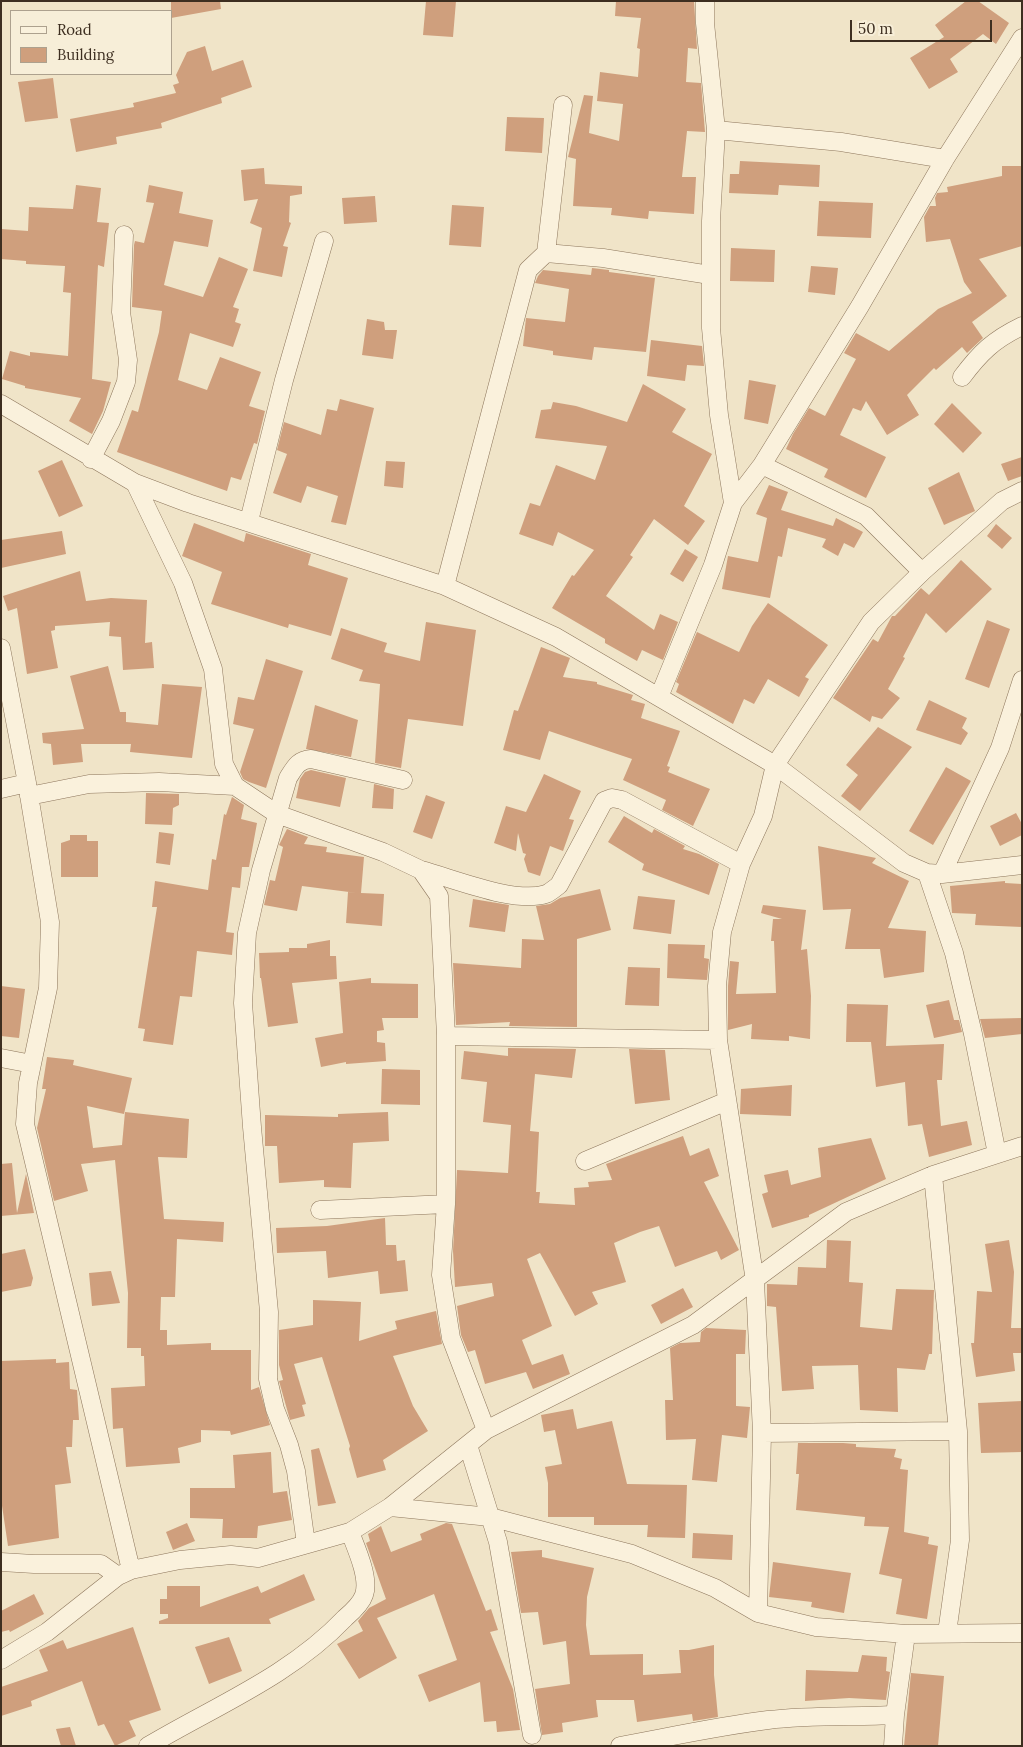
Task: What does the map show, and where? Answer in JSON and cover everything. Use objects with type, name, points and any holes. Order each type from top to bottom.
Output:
[{"type":"street","points":[[705,1],[705,23],[716,130],[710,221],[711,328],[719,415],[732,503]]},
{"type":"street","points":[[659,696],[713,564],[732,503],[762,465],[860,306],[945,159],[1022,38]]},
{"type":"street","points":[[445,586],[528,270],[546,253],[563,105]]},
{"type":"street","points":[[716,130],[841,142],[945,159]]},
{"type":"street","points":[[91,459],[111,421],[126,382],[128,360],[121,312],[124,235]]},
{"type":"street","points":[[249,521],[284,380],[324,241]]},
{"type":"street","points":[[546,253],[603,258],[710,275]]},
{"type":"street","points":[[962,378],[978,356],[995,340],[1022,326]]},
{"type":"street","points":[[1,404],[91,459],[135,483],[188,503],[249,521],[445,586],[556,637],[776,765],[904,863],[934,873],[1022,865]]},
{"type":"street","points":[[762,465],[866,516],[922,572]]},
{"type":"street","points":[[135,483],[183,582],[213,669],[224,764],[235,786],[277,814],[382,852],[421,870],[494,892],[525,897],[548,893],[559,885],[604,801],[612,798],[622,800],[741,864]]},
{"type":"street","points":[[758,1613],[762,1433],[755,1281],[718,1040],[717,986],[722,932],[741,864],[763,816],[776,765],[871,622],[922,572],[1002,501],[1022,491]]},
{"type":"street","points":[[1,648],[28,789],[50,922],[48,988],[32,1064],[25,1124],[125,1573]]},
{"type":"street","points":[[997,1154],[973,1034],[934,873],[1000,748],[1022,680]]},
{"type":"street","points":[[306,1544],[296,1471],[289,1445],[275,1409],[268,1379],[269,1312],[243,1002],[247,933],[261,870],[277,814],[288,778],[296,764],[303,759],[312,759],[403,780]]},
{"type":"street","points":[[1,789],[159,782],[235,786]]},
{"type":"street","points":[[421,870],[438,896],[446,1036],[446,1204],[441,1275],[451,1338],[486,1430]]},
{"type":"street","points":[[446,1036],[718,1040]]},
{"type":"street","points":[[1,1058],[32,1064]]},
{"type":"street","points":[[585,1161],[728,1101]]},
{"type":"street","points":[[1,1660],[47,1632],[125,1573],[180,1560],[232,1555],[258,1558],[350,1532],[390,1507],[486,1430],[693,1325],[846,1212],[933,1175],[1022,1146]]},
{"type":"street","points":[[933,1175],[958,1431],[960,1540],[947,1633]]},
{"type":"street","points":[[320,1210],[446,1204]]},
{"type":"street","points":[[762,1433],[958,1431]]},
{"type":"street","points":[[468,1444],[498,1542],[532,1735]]},
{"type":"street","points":[[390,1507],[490,1517],[632,1554],[715,1588],[758,1613],[816,1627],[906,1634],[1022,1633]]},
{"type":"street","points":[[148,1746],[263,1683],[333,1632],[355,1609],[365,1594],[363,1568],[350,1532]]},
{"type":"street","points":[[1,1562],[101,1564],[125,1573]]},
{"type":"street","points":[[893,1746],[895,1715],[906,1634]]},
{"type":"street","points":[[620,1746],[768,1720],[834,1715],[856,1717],[895,1715]]},
{"type":"building","points":[[171,1],[220,1],[221,9],[172,18]]},
{"type":"building","points":[[426,1],[456,1],[453,37],[423,35]]},
{"type":"building","points":[[616,1],[694,1],[697,49],[688,48],[686,82],[701,83],[705,132],[687,131],[682,177],[696,177],[694,214],[649,211],[648,219],[611,215],[612,208],[573,206],[576,159],[568,157],[584,95],[593,96],[589,133],[619,141],[623,104],[597,101],[600,72],[638,77],[640,49],[637,48],[641,18],[615,16]]},
{"type":"building","points":[[966,1],[978,1],[1009,23],[996,44],[983,34],[950,59],[958,72],[929,89],[910,58],[944,37],[935,25]]},
{"type":"building","points":[[205,46],[212,71],[243,60],[252,87],[221,98],[222,103],[161,123],[162,128],[116,137],[117,144],[76,152],[70,119],[134,107],[133,103],[176,93],[173,85],[179,83],[176,75],[187,52]]},
{"type":"building","points":[[53,78],[58,118],[25,122],[18,82]]},
{"type":"building","points":[[507,117],[544,118],[542,153],[505,151]]},
{"type":"building","points":[[740,161],[820,165],[819,187],[779,185],[778,195],[729,193],[730,174],[739,174]]},
{"type":"building","points":[[1002,166],[1022,166],[1022,246],[979,259],[1007,296],[972,322],[983,338],[967,353],[962,347],[936,370],[934,368],[907,395],[919,415],[887,435],[866,401],[861,411],[853,408],[840,435],[886,457],[866,498],[824,477],[828,469],[786,449],[809,408],[825,416],[856,359],[844,353],[856,333],[889,351],[938,309],[972,293],[964,282],[950,239],[926,242],[924,217],[930,206],[936,206],[935,198],[937,193],[948,192],[947,187],[1002,176]]},
{"type":"building","points":[[264,168],[265,184],[302,186],[302,194],[290,196],[289,222],[291,223],[283,246],[288,247],[282,277],[253,271],[262,228],[250,223],[258,199],[244,201],[241,170]]},
{"type":"building","points":[[76,185],[101,188],[97,222],[109,223],[104,267],[98,265],[92,379],[111,382],[103,411],[92,434],[69,421],[81,398],[25,388],[25,386],[2,379],[10,351],[30,356],[30,352],[68,356],[71,293],[63,292],[65,266],[26,264],[26,261],[1,259],[1,229],[28,231],[29,207],[73,209]]},
{"type":"building","points":[[149,185],[183,192],[179,213],[213,220],[208,247],[174,241],[164,285],[203,297],[219,257],[248,269],[233,307],[239,309],[235,322],[241,324],[233,347],[190,333],[178,380],[207,390],[220,357],[261,372],[249,406],[265,411],[257,444],[254,443],[241,480],[231,477],[227,491],[117,452],[132,410],[138,412],[159,332],[162,311],[132,307],[134,245],[135,241],[144,243],[154,203],[146,202]]},
{"type":"building","points":[[375,196],[377,222],[344,224],[342,198]]},
{"type":"building","points":[[819,201],[873,203],[871,238],[817,236]]},
{"type":"building","points":[[452,205],[484,207],[481,247],[449,245]]},
{"type":"building","points":[[731,248],[775,250],[774,282],[730,281]]},
{"type":"building","points":[[811,266],[838,268],[835,295],[808,292]]},
{"type":"building","points":[[592,268],[655,278],[646,352],[594,347],[592,360],[553,355],[553,351],[523,346],[526,318],[565,322],[569,289],[535,283],[543,270],[591,275]]},
{"type":"building","points":[[367,319],[384,322],[385,330],[397,330],[393,359],[362,355]]},
{"type":"building","points":[[651,340],[702,346],[704,366],[687,365],[685,381],[647,376]]},
{"type":"building","points":[[749,380],[776,385],[768,424],[744,419]]},
{"type":"building","points":[[643,384],[686,409],[672,432],[712,454],[684,506],[705,521],[688,545],[654,519],[630,555],[633,557],[606,596],[654,630],[660,614],[678,622],[663,660],[642,650],[637,661],[605,643],[605,639],[552,608],[572,575],[574,576],[594,550],[558,532],[553,546],[519,534],[530,503],[540,506],[556,465],[595,480],[607,446],[535,438],[541,410],[551,409],[553,402],[576,406],[627,422]]},
{"type":"building","points":[[340,399],[374,408],[346,525],[331,522],[338,496],[307,486],[301,503],[273,493],[287,454],[277,450],[284,422],[321,435],[327,409],[337,411]]},
{"type":"building","points":[[952,403],[982,433],[963,453],[934,424]]},
{"type":"building","points":[[1022,457],[1022,476],[1008,481],[1001,464]]},
{"type":"building","points":[[62,460],[83,506],[59,517],[38,471]]},
{"type":"building","points":[[386,461],[405,462],[403,488],[384,486]]},
{"type":"building","points":[[959,472],[975,511],[944,525],[928,488]]},
{"type":"building","points":[[769,485],[788,492],[781,510],[833,526],[836,518],[863,532],[854,548],[844,543],[838,556],[822,547],[826,539],[788,528],[782,557],[778,556],[770,598],[722,589],[728,556],[758,562],[767,518],[756,514]]},
{"type":"building","points":[[194,523],[244,542],[246,533],[311,554],[308,565],[348,578],[331,636],[289,624],[288,628],[211,604],[222,572],[182,556]]},
{"type":"building","points":[[996,524],[1012,538],[1002,549],[987,536]]},
{"type":"building","points":[[62,531],[66,554],[1,568],[1,540]]},
{"type":"building","points":[[685,549],[698,557],[683,582],[670,574]]},
{"type":"building","points":[[961,560],[992,589],[946,633],[926,613],[888,689],[900,698],[882,719],[872,716],[870,722],[833,698],[873,639],[878,642],[892,616],[895,616],[921,588],[929,595]]},
{"type":"building","points":[[80,571],[86,601],[111,598],[147,600],[145,643],[152,642],[154,668],[123,670],[121,637],[109,636],[110,622],[55,626],[55,630],[51,631],[58,668],[27,674],[17,608],[8,611],[3,596]]},
{"type":"building","points":[[768,603],[828,645],[805,677],[809,679],[799,697],[768,679],[754,704],[744,699],[733,724],[676,692],[679,684],[676,682],[697,632],[739,652],[752,626]]},
{"type":"building","points":[[987,620],[1010,629],[989,688],[965,679]]},
{"type":"building","points":[[426,622],[476,630],[463,726],[408,719],[401,768],[375,763],[380,684],[359,681],[363,670],[331,659],[341,628],[387,643],[384,652],[420,661]]},
{"type":"building","points":[[541,647],[570,658],[563,677],[597,682],[597,684],[633,695],[631,700],[645,704],[641,718],[680,731],[667,766],[670,767],[668,772],[710,789],[693,826],[662,810],[666,800],[623,780],[632,759],[549,731],[540,760],[503,750],[514,710],[518,711]]},
{"type":"building","points":[[266,659],[303,671],[266,788],[243,779],[240,772],[254,729],[233,724],[238,697],[254,700]]},
{"type":"building","points":[[108,666],[120,712],[126,712],[126,722],[158,725],[162,684],[202,687],[192,758],[130,752],[131,744],[81,744],[83,762],[53,765],[51,744],[43,743],[42,733],[84,729],[70,676]]},
{"type":"building","points":[[929,700],[967,718],[962,728],[968,733],[961,745],[916,730]]},
{"type":"building","points":[[315,705],[358,720],[351,757],[306,749]]},
{"type":"building","points":[[878,727],[912,747],[860,811],[841,796],[858,775],[846,765]]},
{"type":"building","points":[[946,767],[971,781],[933,845],[909,831]]},
{"type":"building","points":[[311,770],[346,778],[340,807],[296,798],[300,779],[305,772]]},
{"type":"building","points":[[544,774],[581,791],[569,819],[574,820],[563,851],[550,846],[540,876],[528,872],[524,859],[526,854],[523,853],[518,833],[516,851],[494,843],[506,806],[526,812]]},
{"type":"building","points":[[374,784],[394,789],[393,809],[372,808]]},
{"type":"building","points":[[146,793],[179,794],[179,805],[173,808],[172,825],[145,824]]},
{"type":"building","points":[[426,795],[445,802],[432,839],[413,832]]},
{"type":"building","points":[[232,797],[244,805],[241,819],[257,823],[249,867],[242,867],[240,888],[232,887],[226,932],[234,933],[232,955],[197,951],[192,997],[180,996],[173,1045],[143,1041],[145,1029],[138,1028],[157,907],[152,907],[155,881],[208,890],[212,859],[216,860],[224,814],[226,815]]},
{"type":"building","points":[[1016,813],[1022,824],[1022,835],[1000,846],[990,826]]},
{"type":"building","points":[[624,816],[652,833],[654,829],[685,846],[683,849],[699,854],[719,864],[709,895],[642,870],[644,864],[608,842]]},
{"type":"building","points":[[287,829],[308,837],[304,844],[327,847],[326,852],[364,857],[361,893],[384,894],[382,926],[346,923],[348,892],[357,893],[302,886],[297,911],[264,905],[270,880],[275,881],[283,847],[279,845]]},
{"type":"building","points":[[159,832],[174,834],[170,865],[156,863]]},
{"type":"building","points":[[70,835],[87,835],[87,841],[98,841],[98,877],[61,877],[61,843],[70,840]]},
{"type":"building","points":[[818,846],[876,858],[872,863],[909,881],[888,928],[926,931],[924,972],[884,978],[880,949],[845,949],[851,909],[823,910]]},
{"type":"building","points":[[1005,881],[1005,883],[1022,884],[1022,927],[975,925],[976,914],[952,913],[950,886]]},
{"type":"building","points":[[600,889],[611,930],[577,939],[577,1027],[509,1026],[510,1022],[456,1025],[453,963],[521,968],[522,939],[544,940],[536,906],[550,904],[560,898]]},
{"type":"building","points":[[638,896],[675,900],[671,934],[633,929]]},
{"type":"building","points":[[473,899],[509,905],[505,932],[469,927]]},
{"type":"building","points":[[763,905],[806,910],[801,950],[807,949],[811,996],[810,1039],[789,1036],[789,1041],[751,1039],[752,1024],[728,1030],[730,961],[739,962],[736,994],[776,993],[774,941],[771,941],[773,919],[782,919],[761,913]]},
{"type":"building","points":[[330,940],[330,956],[336,956],[337,979],[292,983],[298,1023],[268,1027],[260,978],[259,953],[289,952],[289,948],[307,948],[307,944]]},
{"type":"building","points":[[668,944],[705,945],[704,958],[709,959],[707,980],[667,978]]},
{"type":"building","points":[[628,967],[660,968],[659,1006],[625,1005]]},
{"type":"building","points":[[371,978],[371,983],[418,984],[418,1018],[382,1018],[384,1030],[377,1031],[377,1042],[385,1043],[386,1061],[346,1064],[346,1062],[321,1067],[315,1038],[343,1033],[339,982]]},
{"type":"building","points":[[1,986],[25,989],[19,1038],[1,1036]]},
{"type":"building","points":[[949,1000],[954,1020],[959,1020],[962,1032],[934,1038],[926,1005]]},
{"type":"building","points":[[847,1004],[888,1005],[886,1046],[944,1044],[942,1080],[937,1080],[941,1126],[967,1121],[972,1145],[929,1157],[922,1124],[908,1126],[905,1082],[876,1087],[871,1042],[846,1042]]},
{"type":"building","points":[[1022,1018],[1022,1034],[985,1038],[980,1019]]},
{"type":"building","points":[[508,1048],[576,1049],[572,1078],[535,1074],[530,1131],[539,1132],[536,1192],[540,1192],[539,1203],[575,1205],[574,1188],[589,1187],[588,1182],[612,1180],[606,1164],[683,1136],[690,1156],[709,1148],[719,1176],[704,1182],[739,1250],[721,1260],[717,1251],[675,1267],[659,1226],[640,1232],[614,1243],[626,1282],[592,1292],[598,1304],[575,1316],[540,1253],[527,1259],[552,1326],[522,1340],[532,1365],[563,1354],[570,1374],[533,1389],[526,1372],[485,1384],[475,1350],[468,1352],[461,1335],[457,1306],[494,1296],[492,1283],[455,1287],[453,1251],[457,1170],[508,1173],[511,1125],[483,1122],[487,1082],[461,1079],[464,1051],[508,1056]]},
{"type":"building","points":[[629,1049],[665,1050],[670,1100],[635,1104]]},
{"type":"building","points":[[47,1057],[74,1060],[73,1065],[132,1078],[124,1114],[87,1106],[93,1148],[122,1145],[125,1112],[189,1119],[187,1158],[158,1157],[164,1219],[224,1222],[223,1242],[177,1239],[175,1297],[161,1297],[160,1330],[167,1330],[167,1345],[211,1343],[211,1350],[251,1350],[251,1390],[259,1387],[270,1425],[231,1435],[230,1431],[201,1430],[201,1442],[178,1448],[180,1463],[126,1467],[123,1428],[113,1429],[111,1388],[145,1386],[144,1356],[141,1356],[141,1348],[127,1348],[128,1293],[115,1160],[81,1164],[88,1191],[54,1201],[37,1128],[46,1089],[42,1089]]},
{"type":"building","points":[[382,1069],[420,1070],[420,1105],[381,1104]]},
{"type":"building","points":[[792,1085],[791,1116],[740,1114],[741,1089]]},
{"type":"building","points":[[388,1112],[389,1141],[353,1143],[351,1188],[324,1187],[324,1180],[279,1183],[277,1146],[265,1146],[265,1115],[338,1117],[338,1114]]},
{"type":"building","points":[[871,1138],[886,1179],[809,1215],[809,1217],[772,1228],[762,1194],[768,1192],[764,1175],[788,1170],[791,1185],[821,1177],[818,1148]]},
{"type":"building","points":[[12,1163],[17,1213],[26,1174],[34,1213],[1,1216],[1,1164]]},
{"type":"building","points":[[385,1218],[386,1245],[396,1245],[397,1261],[405,1260],[408,1291],[380,1294],[378,1271],[328,1278],[326,1251],[277,1253],[276,1228],[327,1226]]},
{"type":"building","points":[[827,1240],[851,1241],[849,1282],[863,1283],[860,1327],[892,1330],[896,1289],[934,1290],[932,1354],[929,1354],[925,1370],[897,1368],[898,1412],[860,1410],[858,1365],[812,1366],[814,1389],[782,1391],[776,1307],[767,1306],[767,1284],[797,1285],[798,1267],[826,1268]]},
{"type":"building","points":[[1009,1240],[1014,1272],[1011,1328],[1022,1328],[1022,1353],[1013,1353],[1015,1371],[976,1377],[971,1343],[974,1343],[977,1291],[992,1292],[985,1244]]},
{"type":"building","points":[[25,1249],[33,1278],[31,1286],[1,1292],[1,1254]]},
{"type":"building","points":[[111,1271],[120,1303],[92,1306],[89,1273]]},
{"type":"building","points":[[683,1288],[693,1307],[661,1324],[651,1305]]},
{"type":"building","points":[[313,1300],[361,1302],[359,1341],[397,1329],[395,1321],[436,1311],[442,1344],[393,1356],[413,1406],[428,1431],[383,1460],[386,1470],[357,1478],[349,1449],[350,1446],[322,1357],[294,1364],[306,1404],[302,1405],[305,1416],[290,1420],[279,1381],[283,1380],[279,1365],[279,1330],[313,1325]]},
{"type":"building","points":[[706,1328],[746,1330],[745,1354],[736,1354],[736,1406],[750,1407],[747,1438],[722,1435],[717,1482],[692,1480],[696,1439],[666,1440],[665,1400],[673,1400],[670,1348],[680,1343],[700,1342],[701,1332]]},
{"type":"building","points":[[56,1359],[56,1363],[69,1362],[70,1389],[77,1390],[79,1420],[73,1420],[72,1447],[66,1447],[71,1483],[55,1485],[59,1538],[8,1546],[1,1499],[1,1361]]},
{"type":"building","points":[[1022,1401],[1022,1452],[981,1453],[978,1403]]},
{"type":"building","points":[[573,1409],[577,1429],[612,1421],[627,1484],[687,1485],[685,1538],[647,1537],[648,1525],[594,1525],[594,1517],[548,1517],[548,1483],[545,1467],[562,1464],[555,1430],[544,1432],[541,1415]]},
{"type":"building","points":[[798,1443],[843,1443],[856,1444],[856,1447],[896,1449],[894,1457],[902,1459],[900,1469],[908,1470],[904,1532],[929,1537],[928,1544],[938,1546],[927,1619],[896,1614],[902,1579],[879,1574],[889,1527],[864,1526],[865,1517],[796,1510],[799,1474],[796,1474]]},
{"type":"building","points":[[319,1448],[336,1503],[318,1506],[311,1450]]},
{"type":"building","points":[[271,1452],[273,1493],[287,1491],[292,1520],[258,1526],[257,1538],[222,1538],[223,1519],[190,1518],[190,1488],[235,1488],[233,1455]]},
{"type":"building","points":[[187,1523],[195,1541],[173,1550],[166,1532]]},
{"type":"building","points":[[446,1523],[452,1524],[486,1611],[491,1609],[498,1630],[490,1632],[513,1689],[520,1730],[497,1732],[496,1721],[484,1722],[480,1682],[429,1702],[418,1675],[457,1660],[434,1594],[377,1618],[397,1658],[359,1679],[337,1644],[363,1631],[358,1621],[369,1608],[386,1599],[366,1543],[370,1541],[368,1534],[381,1526],[391,1552],[422,1540],[420,1534]]},
{"type":"building","points":[[693,1533],[733,1535],[732,1560],[692,1558]]},
{"type":"building","points":[[542,1550],[542,1557],[594,1568],[587,1597],[586,1625],[590,1655],[643,1654],[643,1675],[681,1673],[679,1650],[714,1645],[714,1675],[718,1717],[693,1721],[692,1714],[637,1722],[634,1700],[596,1700],[598,1717],[562,1723],[563,1732],[542,1735],[535,1689],[570,1684],[566,1641],[543,1645],[538,1612],[521,1613],[511,1552]]},
{"type":"building","points":[[773,1562],[851,1573],[844,1613],[811,1607],[812,1602],[769,1597]]},
{"type":"building","points":[[304,1574],[315,1600],[269,1619],[271,1624],[159,1624],[159,1621],[168,1618],[168,1614],[160,1614],[160,1599],[167,1599],[167,1586],[200,1586],[200,1607],[258,1586],[261,1593]]},
{"type":"building","points":[[34,1594],[44,1614],[10,1632],[9,1630],[1,1632],[1,1611]]},
{"type":"building","points":[[133,1627],[161,1710],[129,1721],[136,1736],[115,1746],[104,1724],[98,1726],[82,1681],[31,1701],[32,1706],[1,1716],[1,1687],[48,1671],[39,1650],[63,1640],[67,1649]]},
{"type":"building","points":[[229,1637],[242,1671],[209,1684],[195,1647]]},
{"type":"building","points":[[862,1655],[887,1657],[886,1671],[890,1672],[886,1700],[849,1698],[805,1701],[806,1670],[858,1672]]},
{"type":"building","points":[[911,1673],[944,1676],[938,1746],[904,1746]]},
{"type":"building","points":[[70,1727],[76,1746],[61,1746],[56,1729]]}]
